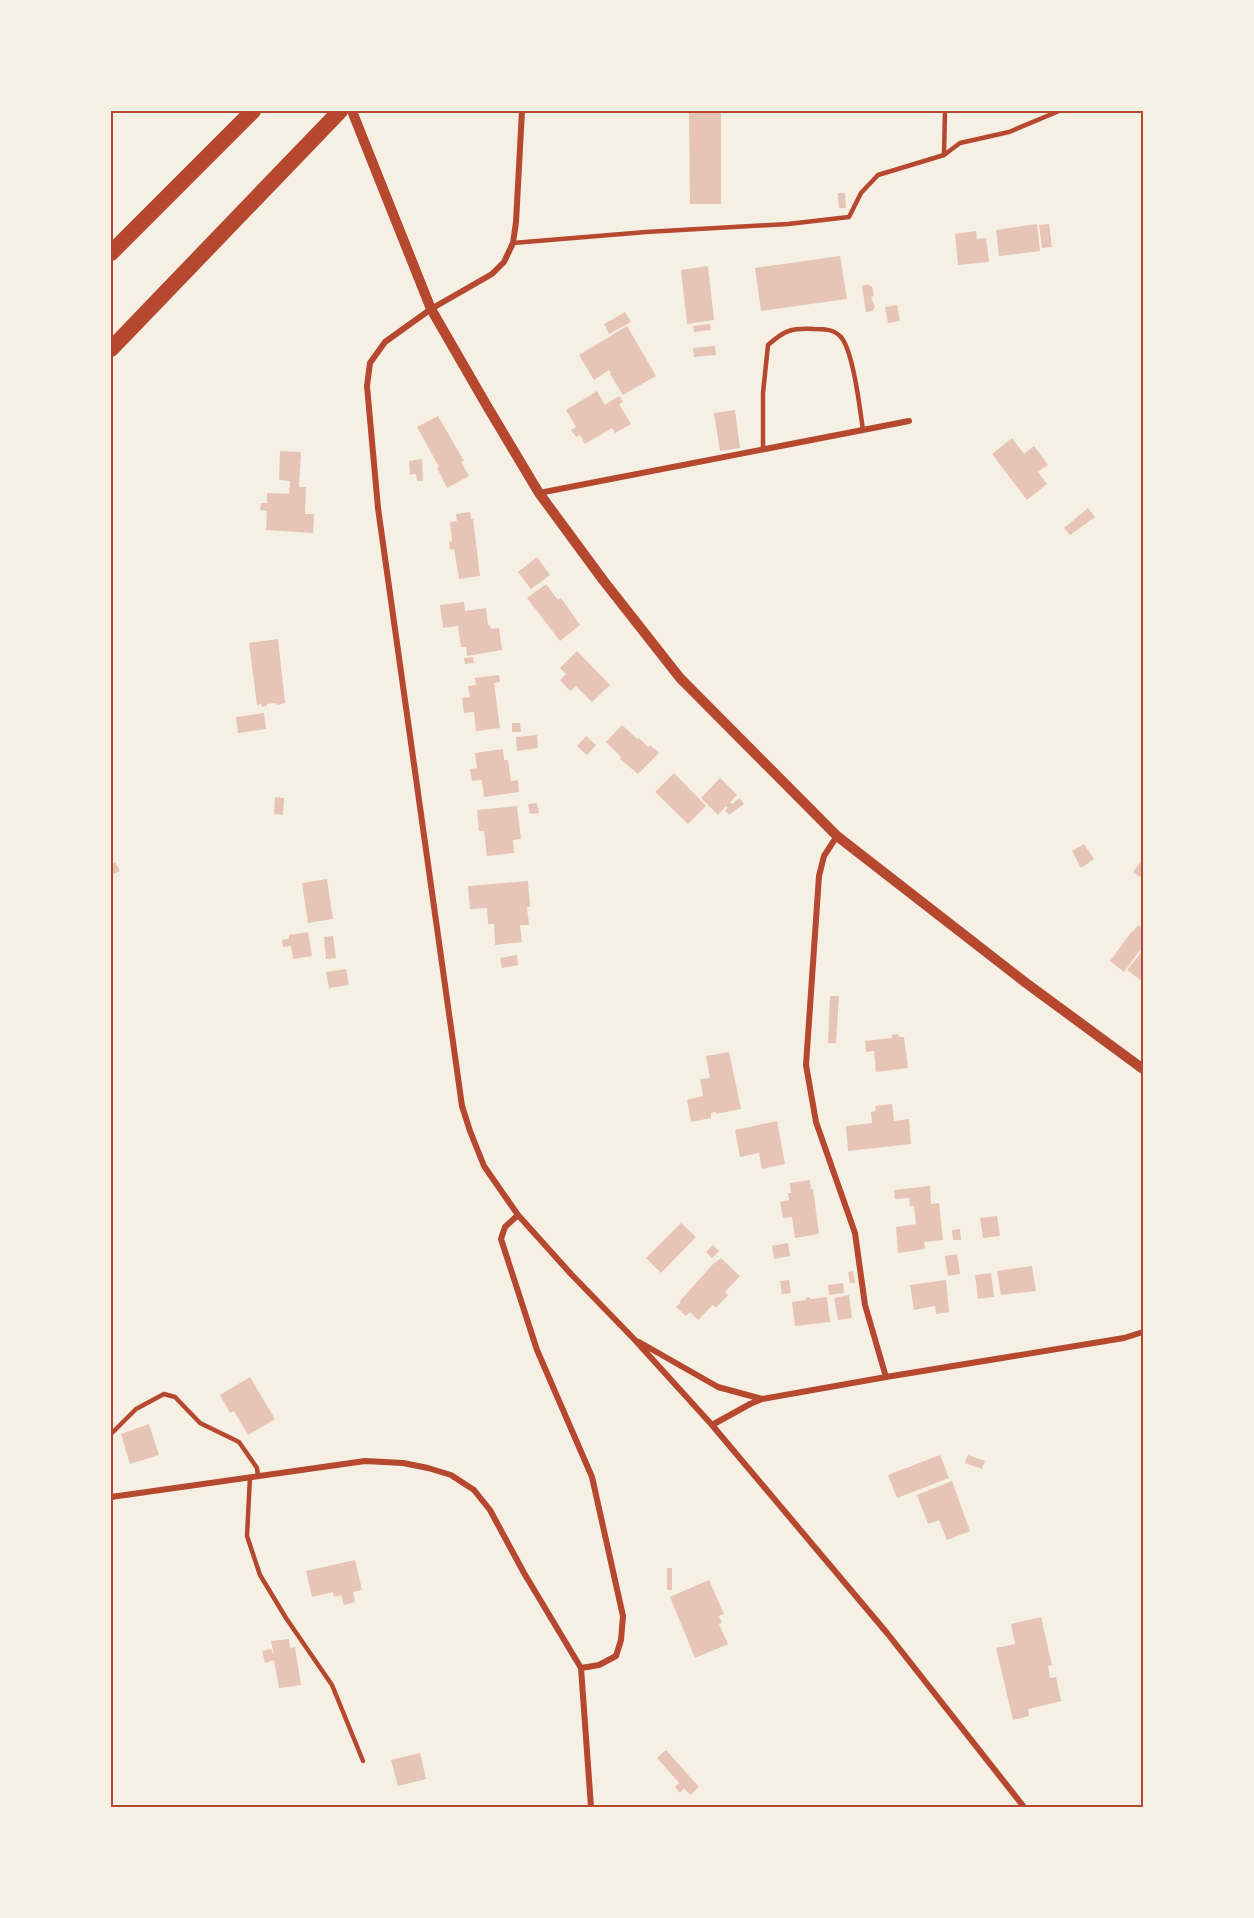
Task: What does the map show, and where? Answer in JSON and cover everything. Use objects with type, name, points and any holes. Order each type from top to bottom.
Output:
[{"type":"highway","points":[[111,349],[340,111]]},
{"type":"highway","points":[[111,253],[247,116]]},
{"type":"street","points":[[352,111],[432,309],[539,493],[603,580],[680,678],[837,836],[1026,983],[1143,1069]]},
{"type":"street","points":[[522,111],[516,222],[513,243],[504,262],[492,274],[432,309],[385,342],[370,363],[367,386],[378,508],[462,1106],[484,1166],[518,1215],[712,1425],[880,1625],[1024,1807]]},
{"type":"street","points":[[539,493],[909,421]]},
{"type":"street","points":[[837,836],[824,856],[819,876],[806,1065],[816,1122],[855,1233],[865,1305],[886,1377]]},
{"type":"street","points":[[518,1215],[505,1227],[501,1239],[537,1350],[592,1477],[623,1616],[621,1640],[616,1656],[600,1665],[581,1668]]},
{"type":"street","points":[[712,1425],[762,1400],[1124,1338],[1143,1332]]},
{"type":"street","points":[[634,1339],[718,1387],[762,1400]]},
{"type":"street","points":[[111,1497],[365,1461],[403,1463],[451,1475],[474,1490],[490,1510],[524,1573],[581,1668],[591,1807]]},
{"type":"lane","points":[[944,154],[945,111]]},
{"type":"lane","points":[[513,243],[646,232],[788,224],[849,217],[861,193],[878,175],[944,154],[960,144],[1009,132],[1059,111]]},
{"type":"lane","points":[[763,450],[763,393],[768,345],[783,333],[800,328],[826,329],[841,336],[849,352],[863,430]]},
{"type":"lane","points":[[111,1434],[136,1409],[164,1394],[175,1397],[200,1423],[239,1442],[257,1468],[258,1476]]},
{"type":"lane","points":[[249,1477],[248,1536],[260,1575],[332,1685],[363,1761]]},
{"type":"building","points":[[689,111],[721,111],[721,204],[690,204]]},
{"type":"building","points":[[838,193],[845,193],[846,208],[839,208]]},
{"type":"building","points":[[1037,224],[1040,251],[999,256],[996,230]]},
{"type":"building","points":[[1049,224],[1052,247],[1042,248],[1039,225]]},
{"type":"building","points":[[976,231],[977,239],[986,238],[989,262],[958,265],[955,234]]},
{"type":"building","points":[[840,256],[847,299],[761,311],[755,268]]},
{"type":"building","points":[[708,266],[714,320],[687,324],[681,270]]},
{"type":"building","points":[[869,284],[872,286],[874,296],[871,297],[875,308],[873,311],[866,312],[862,286]]},
{"type":"building","points":[[897,305],[900,321],[888,323],[885,307]]},
{"type":"building","points":[[625,312],[631,322],[609,334],[604,324]]},
{"type":"building","points":[[710,324],[711,330],[694,332],[693,326]]},
{"type":"building","points":[[627,326],[656,376],[623,395],[609,370],[594,380],[579,355]]},
{"type":"building","points":[[715,346],[716,355],[694,357],[693,348]]},
{"type":"building","points":[[597,391],[605,405],[619,396],[623,402],[619,404],[631,424],[615,433],[612,428],[585,444],[580,435],[576,437],[571,430],[576,427],[566,410]]},
{"type":"building","points":[[735,410],[740,448],[720,451],[714,413]]},
{"type":"building","points":[[438,416],[464,461],[461,462],[469,476],[447,488],[437,468],[439,467],[417,427]]},
{"type":"building","points":[[1012,438],[1024,454],[1034,446],[1048,465],[1038,472],[1047,484],[1027,500],[992,454]]},
{"type":"building","points":[[280,451],[301,452],[299,487],[306,487],[305,514],[314,514],[313,533],[266,530],[267,511],[260,510],[261,503],[267,503],[267,493],[289,494],[290,481],[279,480]]},
{"type":"building","points":[[422,459],[423,481],[417,481],[416,474],[410,475],[409,461]]},
{"type":"building","points":[[1088,508],[1095,517],[1070,535],[1064,528]]},
{"type":"building","points":[[470,512],[471,519],[473,519],[480,576],[459,579],[454,549],[450,550],[449,542],[452,541],[450,522],[457,521],[456,514]]},
{"type":"building","points":[[537,557],[550,575],[531,589],[518,572]]},
{"type":"building","points":[[546,584],[558,600],[561,598],[580,625],[560,641],[527,598]]},
{"type":"building","points":[[464,602],[465,611],[486,608],[488,625],[491,629],[499,628],[502,650],[467,656],[466,647],[461,647],[458,626],[443,628],[440,605]]},
{"type":"building","points":[[278,639],[285,703],[267,704],[262,707],[261,704],[257,705],[249,643]]},
{"type":"building","points":[[577,651],[610,685],[592,702],[576,686],[570,691],[560,680],[566,674],[560,668]]},
{"type":"building","points":[[473,657],[474,663],[465,664],[464,658]]},
{"type":"building","points":[[499,675],[500,682],[494,683],[500,728],[476,731],[474,712],[464,713],[462,698],[470,697],[468,686],[476,685],[475,678]]},
{"type":"building","points":[[264,713],[266,729],[238,733],[236,717]]},
{"type":"building","points":[[512,723],[520,723],[521,732],[512,732]]},
{"type":"building","points":[[622,725],[637,739],[639,738],[648,747],[650,745],[659,753],[638,774],[620,759],[621,757],[606,742]]},
{"type":"building","points":[[537,735],[538,748],[517,751],[516,737]]},
{"type":"building","points":[[586,736],[596,745],[587,755],[577,746]]},
{"type":"building","points":[[503,749],[504,760],[508,760],[511,781],[518,780],[519,792],[484,797],[482,780],[472,781],[470,769],[477,768],[475,753]]},
{"type":"building","points":[[674,773],[706,806],[688,824],[655,792]]},
{"type":"building","points":[[720,778],[737,795],[730,802],[732,804],[740,798],[744,804],[729,815],[725,810],[728,808],[726,806],[718,815],[701,798]]},
{"type":"building","points":[[275,797],[284,798],[283,815],[274,814]]},
{"type":"building","points":[[537,803],[539,813],[530,814],[528,804]]},
{"type":"building","points":[[517,806],[521,839],[513,840],[514,853],[487,856],[484,831],[479,831],[477,810]]},
{"type":"building","points":[[1084,844],[1094,859],[1081,868],[1072,851]]},
{"type":"building","points":[[1143,859],[1143,879],[1133,872]]},
{"type":"building","points":[[115,862],[120,871],[111,875],[111,865]]},
{"type":"building","points":[[327,879],[333,919],[308,923],[302,883]]},
{"type":"building","points":[[528,881],[529,925],[520,925],[522,942],[495,945],[494,924],[488,924],[487,908],[470,909],[468,886]]},
{"type":"building","points":[[1138,925],[1143,929],[1143,946],[1124,972],[1110,961]]},
{"type":"building","points":[[308,932],[312,956],[293,959],[291,946],[283,947],[282,940],[289,939],[289,935]]},
{"type":"building","points":[[333,936],[336,958],[326,959],[324,937]]},
{"type":"building","points":[[1143,950],[1143,982],[1127,970]]},
{"type":"building","points":[[517,955],[518,965],[502,968],[500,958]]},
{"type":"building","points":[[346,969],[349,985],[329,988],[326,972]]},
{"type":"building","points":[[830,996],[839,996],[836,1043],[828,1043]]},
{"type":"building","points":[[898,1034],[899,1037],[904,1037],[908,1068],[876,1072],[874,1051],[866,1052],[865,1041],[892,1038],[892,1035]]},
{"type":"building","points":[[729,1052],[741,1109],[711,1113],[711,1118],[691,1122],[687,1100],[703,1096],[700,1079],[710,1078],[706,1056]]},
{"type":"building","points":[[892,1104],[894,1121],[909,1119],[911,1144],[848,1151],[846,1126],[872,1123],[871,1112],[876,1111],[875,1106]]},
{"type":"building","points":[[777,1121],[785,1164],[762,1169],[759,1153],[740,1157],[735,1130]]},
{"type":"building","points":[[810,1180],[819,1234],[795,1238],[792,1217],[783,1218],[780,1202],[789,1200],[790,1183]]},
{"type":"building","points":[[930,1186],[931,1204],[939,1203],[943,1240],[924,1242],[925,1249],[898,1253],[896,1227],[916,1224],[914,1206],[910,1206],[909,1198],[895,1199],[894,1190]]},
{"type":"building","points":[[997,1216],[1000,1236],[983,1238],[980,1218]]},
{"type":"building","points":[[681,1223],[696,1237],[661,1273],[646,1258]]},
{"type":"building","points":[[960,1229],[961,1240],[953,1240],[952,1230]]},
{"type":"building","points":[[788,1243],[790,1256],[774,1259],[772,1246]]},
{"type":"building","points":[[713,1245],[719,1251],[712,1258],[706,1252]]},
{"type":"building","points":[[957,1254],[960,1274],[948,1276],[945,1256]]},
{"type":"building","points":[[721,1258],[740,1276],[725,1292],[728,1295],[716,1308],[713,1305],[698,1320],[690,1312],[686,1316],[676,1307],[712,1265]]},
{"type":"building","points":[[1032,1266],[1036,1291],[1001,1295],[997,1271]]},
{"type":"building","points":[[853,1271],[855,1283],[850,1283],[848,1272]]},
{"type":"building","points":[[991,1273],[994,1297],[978,1299],[975,1275]]},
{"type":"building","points":[[789,1280],[791,1293],[782,1294],[780,1281]]},
{"type":"building","points":[[946,1280],[949,1312],[936,1314],[935,1306],[914,1310],[910,1285]]},
{"type":"building","points":[[843,1283],[844,1293],[829,1295],[828,1285]]},
{"type":"building","points":[[849,1295],[852,1318],[838,1320],[834,1298]]},
{"type":"building","points":[[810,1297],[810,1299],[827,1297],[830,1322],[795,1326],[792,1302],[806,1300]]},
{"type":"building","points":[[250,1377],[275,1419],[248,1435],[234,1411],[230,1413],[220,1395]]},
{"type":"building","points":[[149,1424],[159,1455],[130,1464],[121,1434]]},
{"type":"building","points":[[940,1455],[949,1478],[897,1498],[888,1475]]},
{"type":"building","points":[[968,1455],[985,1461],[982,1469],[965,1463]]},
{"type":"building","points":[[952,1481],[970,1531],[947,1540],[939,1520],[928,1524],[917,1495]]},
{"type":"building","points":[[355,1560],[362,1590],[353,1592],[355,1602],[344,1605],[341,1595],[334,1597],[333,1592],[312,1597],[306,1571]]},
{"type":"building","points":[[667,1568],[672,1568],[672,1590],[667,1590]]},
{"type":"building","points":[[709,1580],[724,1614],[719,1616],[722,1623],[719,1624],[728,1644],[695,1658],[670,1597]]},
{"type":"building","points":[[1041,1617],[1052,1665],[1048,1666],[1050,1678],[1056,1677],[1061,1701],[1028,1709],[1029,1716],[1013,1720],[996,1648],[1015,1644],[1011,1624]]},
{"type":"building","points":[[289,1639],[290,1648],[295,1647],[301,1685],[279,1688],[274,1660],[265,1663],[262,1651],[271,1649],[274,1656],[271,1641]]},
{"type":"building","points":[[666,1750],[699,1787],[690,1795],[684,1788],[680,1793],[675,1787],[679,1783],[657,1758]]},
{"type":"building","points":[[420,1753],[426,1779],[398,1786],[391,1760]]}]
